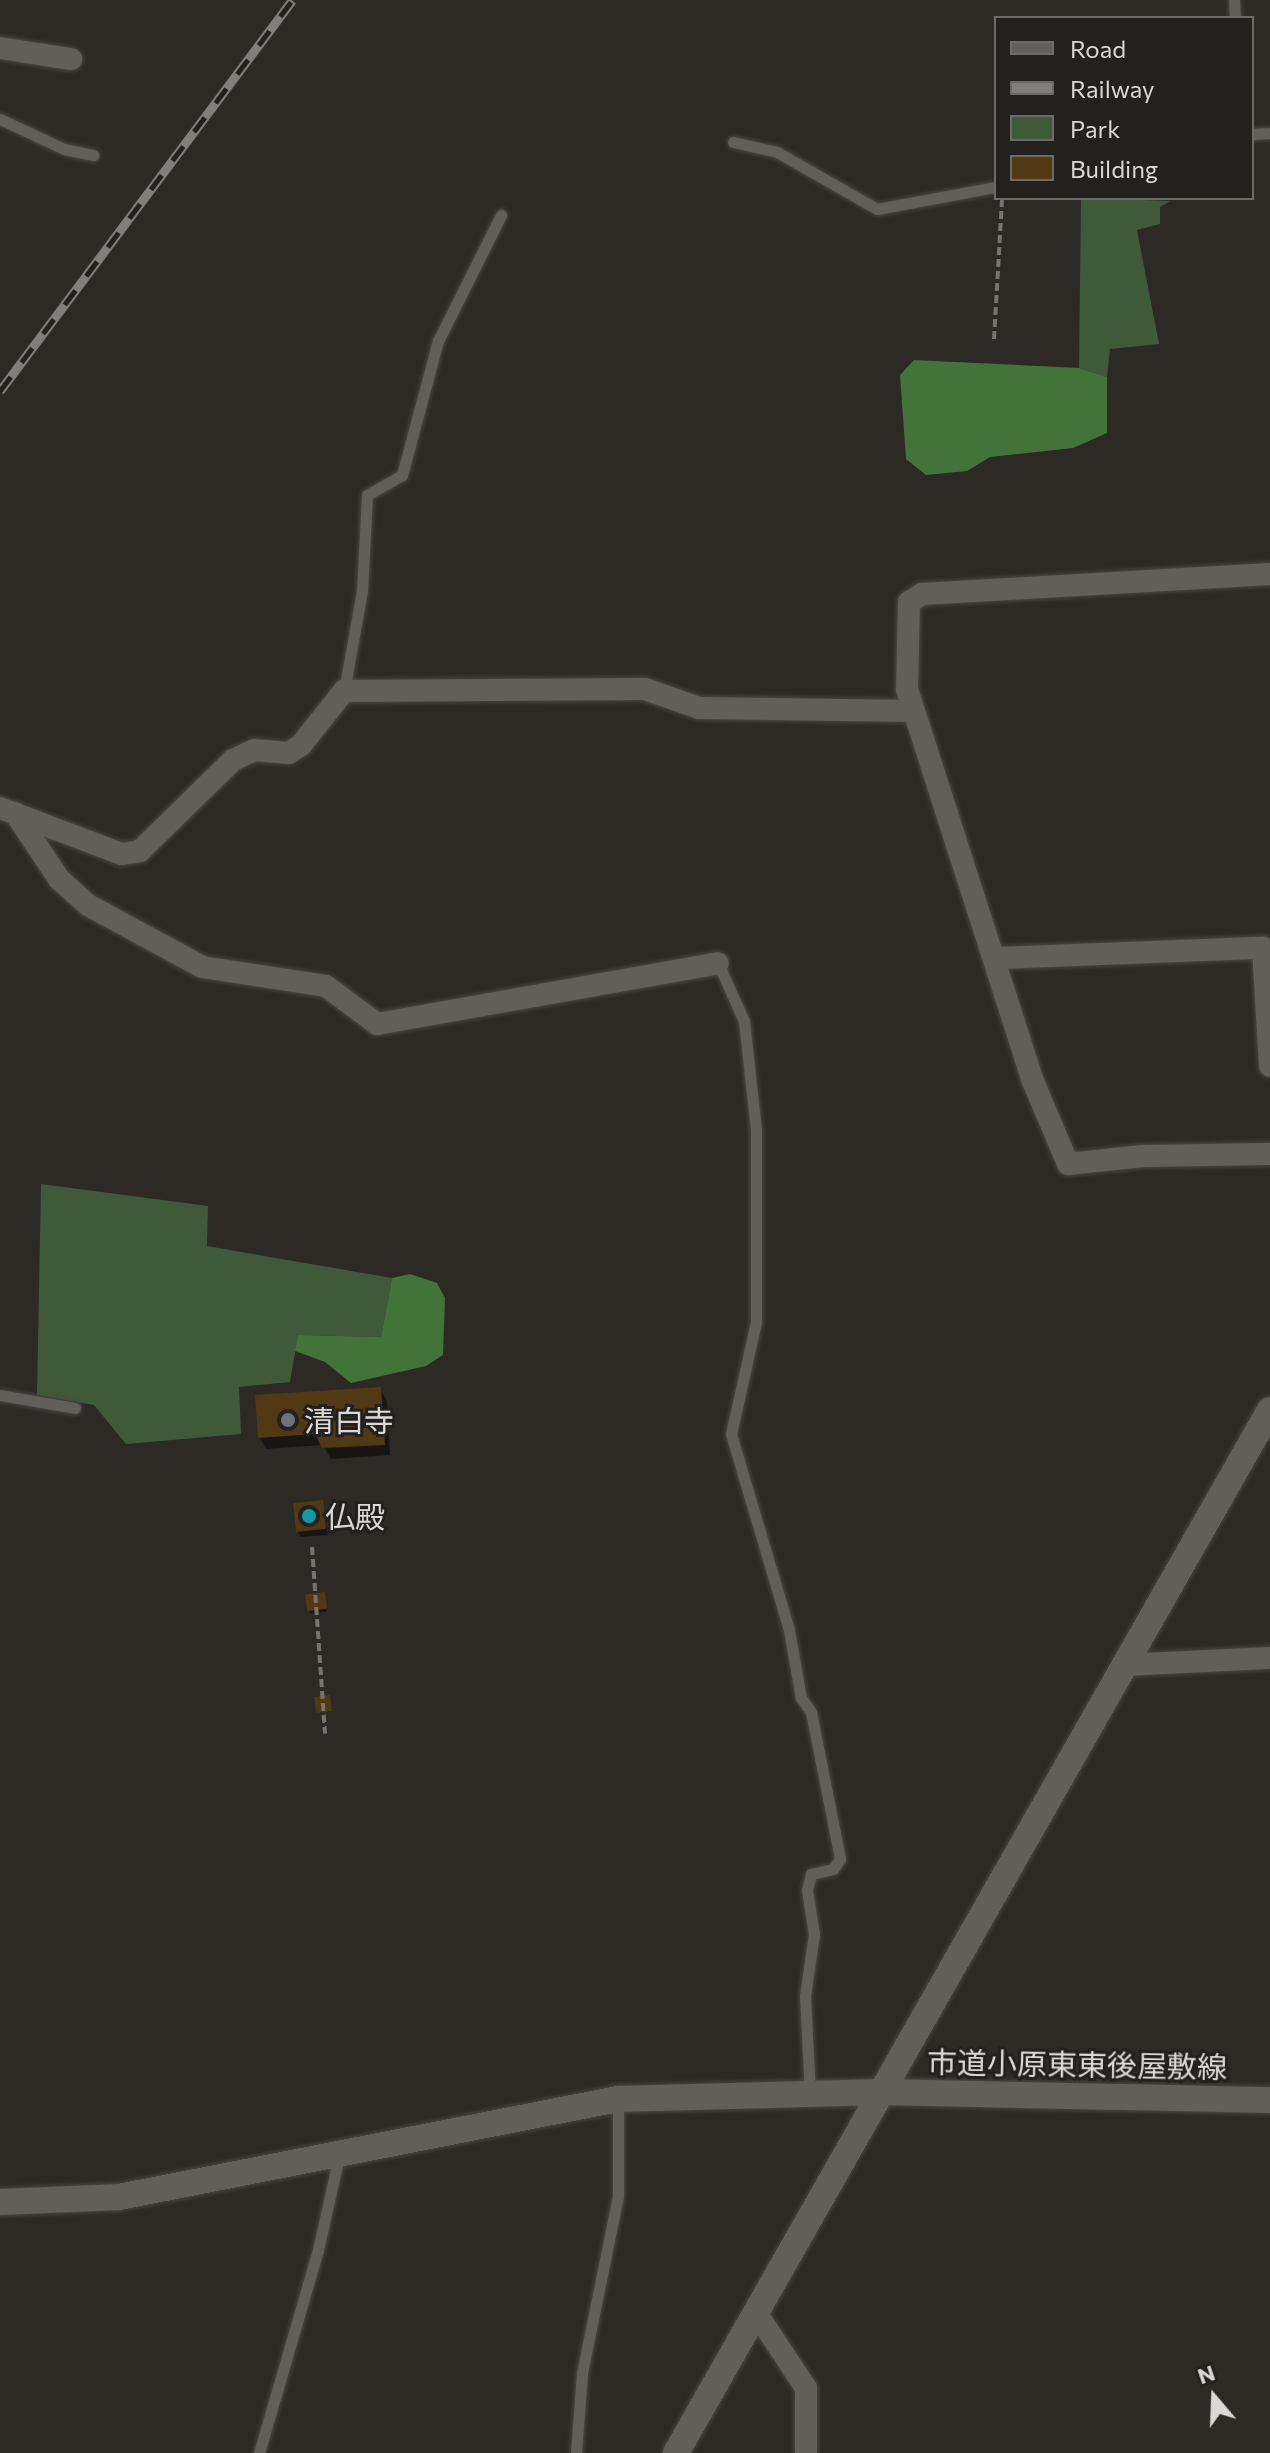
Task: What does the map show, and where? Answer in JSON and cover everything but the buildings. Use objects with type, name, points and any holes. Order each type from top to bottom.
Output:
[{"type":"street","points":[[0,48],[71,59]]},
{"type":"street","points":[[1270,574],[922,594],[909,602],[907,689],[997,958],[1032,1079],[1068,1164],[1143,1156],[1270,1154]]},
{"type":"street","points":[[7,811],[122,854],[140,851],[233,760],[254,750],[289,753],[301,745],[344,691],[645,689],[699,708],[913,711]]},
{"type":"street","points":[[7,811],[59,879],[88,905],[202,967],[326,986],[377,1024],[718,963]]},
{"type":"street","points":[[997,958],[1263,948],[1270,1066]]},
{"type":"street","points":[[676,2453],[1125,1665],[1260,1441],[1270,1410]]},
{"type":"street","points":[[1125,1665],[1270,1658]]},
{"type":"street","name":"市道小原東東後屋敷線","points":[[0,2202],[119,2197],[618,2099],[882,2092],[1270,2100]]},
{"type":"street","points":[[757,2314],[806,2388],[806,2453]]},
{"type":"lane","points":[[0,119],[64,149],[93,155]]},
{"type":"lane","points":[[733,142],[777,152],[877,209],[994,187]]},
{"type":"lane","points":[[344,691],[362,591],[367,495],[402,475],[438,341],[501,215]]},
{"type":"lane","points":[[718,963],[744,1021],[756,1130],[756,1322],[731,1434],[789,1630],[801,1698],[811,1712],[840,1859],[833,1869],[811,1874],[807,1890],[814,1934],[805,1996],[810,2094]]},
{"type":"lane","points":[[0,1395],[75,1408]]},
{"type":"lane","points":[[576,2453],[582,2373],[618,2196],[618,2099]]},
{"type":"lane","points":[[259,2453],[318,2250],[339,2156]]},
{"type":"path","points":[[994,339],[1003,200]]},
{"type":"path","points":[[312,1547],[325,1734]]},
{"type":"green space","points":[[1081,200],[1170,201],[1160,207],[1160,224],[1137,230],[1159,344],[1110,349],[1107,377],[1079,368]]},
{"type":"green space","points":[[914,360],[1079,368],[1107,377],[1107,433],[1073,448],[990,457],[967,471],[926,475],[906,459],[900,375]]},
{"type":"green space","points":[[41,1184],[208,1206],[207,1246],[392,1278],[381,1337],[298,1335],[290,1382],[239,1387],[241,1434],[126,1444],[94,1405],[37,1395]]},
{"type":"green space","points":[[410,1274],[437,1283],[445,1298],[443,1355],[426,1366],[351,1383],[325,1362],[295,1351],[298,1335],[381,1337],[392,1278]]},
{"type":"railway","points":[[0,391],[292,0]]},
{"type":"place","name":"清白寺","points":[[288,1420]]},
{"type":"place","name":"仏殿","points":[[309,1516]]}]
